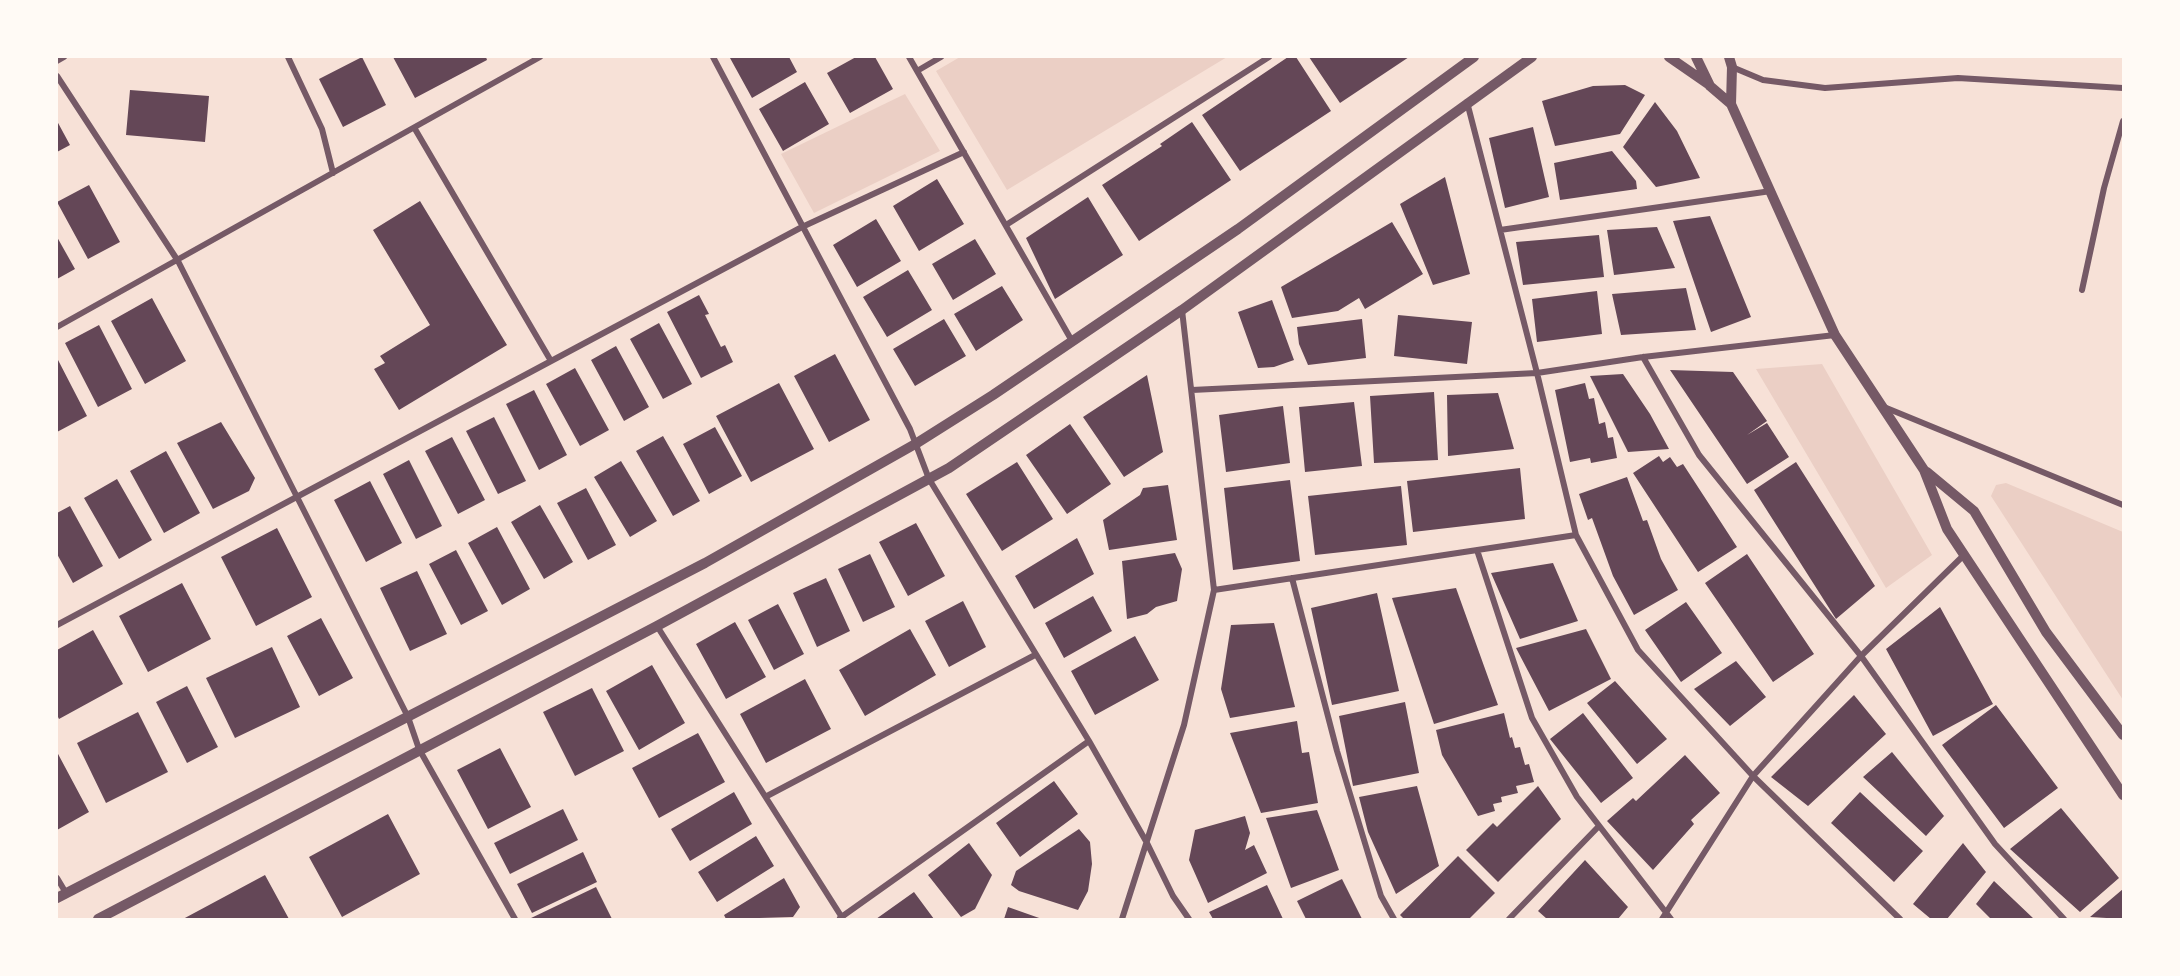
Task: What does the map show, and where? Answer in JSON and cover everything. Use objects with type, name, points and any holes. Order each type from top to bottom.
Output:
[{"type":"street","points":[[57,61],[64,57]]},
{"type":"street","points":[[288,57],[321,129],[333,173]]},
{"type":"street","points":[[57,327],[415,129],[540,57]]},
{"type":"street","points":[[713,57],[802,228],[833,280],[917,443],[929,479],[1089,741],[1147,843],[1173,896],[1189,919]]},
{"type":"street","points":[[909,57],[1072,341]]},
{"type":"street","points":[[917,71],[941,57]]},
{"type":"street","points":[[1006,225],[1269,57]]},
{"type":"street","points":[[57,878],[62,896],[705,563],[917,443],[1238,229],[1474,57]]},
{"type":"street","points":[[98,919],[657,626],[929,479],[1182,310],[1532,57]]},
{"type":"street","points":[[1668,57],[1710,86],[1731,104]]},
{"type":"street","points":[[1696,57],[1710,86]]},
{"type":"street","points":[[2123,88],[1958,78],[1825,88],[1763,80],[1731,62],[1731,104],[1835,335],[1924,470],[1947,529],[2123,795]]},
{"type":"street","points":[[57,76],[178,261],[408,717],[419,749],[514,919]]},
{"type":"street","points":[[1467,102],[1537,374],[1575,535],[1638,650],[1753,776],[1900,919]]},
{"type":"street","points":[[2082,290],[2104,188],[2123,121]]},
{"type":"street","points":[[415,129],[551,361]]},
{"type":"street","points":[[57,625],[802,228],[964,152]]},
{"type":"street","points":[[1500,230],[1771,191]]},
{"type":"street","points":[[1122,919],[1184,724],[1214,590],[1182,310]]},
{"type":"street","points":[[1192,390],[1537,374],[1643,357],[1835,335]]},
{"type":"street","points":[[1643,357],[1699,455],[1861,656],[1995,844],[2064,919]]},
{"type":"street","points":[[1883,407],[2123,505]]},
{"type":"street","points":[[1924,470],[1974,511],[2046,632],[2123,735]]},
{"type":"street","points":[[1214,590],[1575,535]]},
{"type":"street","points":[[1477,550],[1532,718],[1577,797],[1664,916],[1671,919]]},
{"type":"street","points":[[1664,916],[1753,776],[1861,656],[1964,555]]},
{"type":"street","points":[[1292,578],[1340,762],[1381,896],[1394,919]]},
{"type":"street","points":[[657,626],[767,796],[841,918],[1089,741]]},
{"type":"street","points":[[767,796],[1035,655]]},
{"type":"street","points":[[1509,919],[1599,826]]},
{"type":"shaded area","points":[[960,57],[1227,57],[1007,190],[936,71]]},
{"type":"shaded area","points":[[905,94],[940,151],[814,213],[781,154]]},
{"type":"shaded area","points":[[1822,364],[1932,555],[1886,588],[1756,369]]},
{"type":"shaded area","points":[[2006,483],[2123,532],[2123,700],[1991,496],[1996,485]]},
{"type":"building","points":[[362,57],[386,105],[343,127],[319,79]]},
{"type":"building","points":[[393,57],[486,57],[487,60],[415,98]]},
{"type":"building","points":[[789,57],[797,72],[752,98],[730,58]]},
{"type":"building","points":[[856,57],[875,57],[893,89],[850,113],[827,73]]},
{"type":"building","points":[[1288,57],[1296,57],[1331,111],[1240,171],[1202,115]]},
{"type":"building","points":[[1309,57],[1409,57],[1340,103]]},
{"type":"building","points":[[805,82],[829,124],[783,151],[759,109]]},
{"type":"building","points":[[1625,85],[1645,95],[1620,134],[1555,146],[1542,101],[1593,86]]},
{"type":"building","points":[[130,90],[209,96],[205,142],[126,135]]},
{"type":"building","points":[[1655,102],[1677,131],[1700,178],[1656,187],[1623,147]]},
{"type":"building","points":[[57,121],[70,145],[57,152]]},
{"type":"building","points":[[1192,122],[1231,180],[1139,241],[1102,185],[1162,146],[1160,144]]},
{"type":"building","points":[[1533,127],[1549,197],[1505,208],[1489,138]]},
{"type":"building","points":[[1612,151],[1636,181],[1637,189],[1560,200],[1554,163]]},
{"type":"building","points":[[1445,177],[1470,274],[1433,285],[1400,204]]},
{"type":"building","points":[[937,179],[964,224],[919,251],[893,206]]},
{"type":"building","points":[[89,185],[120,242],[88,259],[57,202]]},
{"type":"building","points":[[1088,197],[1123,255],[1055,299],[1026,238]]},
{"type":"building","points":[[420,201],[507,345],[399,410],[374,369],[385,363],[380,356],[430,325],[373,230]]},
{"type":"building","points":[[1710,216],[1751,317],[1711,332],[1673,221]]},
{"type":"building","points":[[876,219],[901,261],[857,287],[833,245]]},
{"type":"building","points":[[1392,222],[1423,274],[1365,309],[1359,298],[1338,311],[1292,318],[1281,287]]},
{"type":"building","points":[[1657,227],[1675,268],[1614,275],[1607,230]]},
{"type":"building","points":[[1599,235],[1604,277],[1523,285],[1516,242]]},
{"type":"building","points":[[57,237],[75,269],[57,279]]},
{"type":"building","points":[[975,239],[996,274],[953,300],[932,264]]},
{"type":"building","points":[[908,270],[932,310],[887,337],[863,297]]},
{"type":"building","points":[[1002,286],[1023,320],[976,351],[954,314]]},
{"type":"building","points":[[1686,288],[1696,330],[1621,335],[1612,294]]},
{"type":"building","points":[[1597,291],[1602,334],[1537,342],[1532,299]]},
{"type":"building","points":[[699,295],[709,314],[705,315],[721,347],[725,345],[733,362],[701,378],[667,312]]},
{"type":"building","points":[[152,298],[186,361],[145,384],[111,321]]},
{"type":"building","points":[[1272,300],[1294,360],[1274,367],[1258,368],[1238,312]]},
{"type":"building","points":[[1398,315],[1472,322],[1467,364],[1394,356]]},
{"type":"building","points":[[944,319],[966,356],[915,386],[893,349]]},
{"type":"building","points":[[1362,319],[1366,358],[1308,365],[1299,344],[1297,327]]},
{"type":"building","points":[[659,323],[692,384],[663,399],[630,339]]},
{"type":"building","points":[[99,325],[132,389],[98,407],[65,343]]},
{"type":"building","points":[[616,346],[649,407],[624,421],[591,360]]},
{"type":"building","points":[[835,354],[870,420],[829,442],[794,376]]},
{"type":"building","points":[[57,358],[87,416],[57,432]]},
{"type":"building","points":[[575,368],[609,430],[580,446],[546,384]]},
{"type":"building","points":[[1670,370],[1733,372],[1767,421],[1747,435],[1767,423],[1789,457],[1747,484]]},
{"type":"building","points":[[1623,374],[1650,414],[1669,449],[1628,452],[1590,376]]},
{"type":"building","points":[[1147,375],[1163,452],[1124,477],[1083,417]]},
{"type":"building","points":[[779,383],[814,449],[751,482],[716,416]]},
{"type":"building","points":[[1585,383],[1589,399],[1594,398],[1599,424],[1605,422],[1608,438],[1613,437],[1617,458],[1591,463],[1590,458],[1570,462],[1555,390]]},
{"type":"building","points":[[534,390],[567,455],[539,470],[506,404]]},
{"type":"building","points":[[1434,392],[1438,460],[1374,463],[1370,396]]},
{"type":"building","points":[[1498,393],[1514,449],[1448,456],[1447,395]]},
{"type":"building","points":[[1354,402],[1362,466],[1305,472],[1299,407]]},
{"type":"building","points":[[1283,406],[1290,463],[1226,472],[1219,415]]},
{"type":"building","points":[[494,417],[526,481],[498,494],[466,431]]},
{"type":"building","points":[[221,422],[255,478],[249,491],[213,509],[177,443]]},
{"type":"building","points":[[1070,424],[1111,484],[1067,514],[1026,455]]},
{"type":"building","points":[[715,427],[742,476],[709,494],[683,444]]},
{"type":"building","points":[[663,436],[700,501],[673,516],[636,451]]},
{"type":"building","points":[[452,437],[485,500],[458,514],[425,451]]},
{"type":"building","points":[[166,451],[200,513],[164,533],[130,471]]},
{"type":"building","points":[[1659,456],[1663,462],[1670,457],[1677,467],[1683,464],[1737,547],[1698,572],[1633,473]]},
{"type":"building","points":[[409,460],[442,526],[416,539],[383,474]]},
{"type":"building","points":[[621,461],[657,521],[630,537],[594,477]]},
{"type":"building","points":[[1017,462],[1053,519],[1002,551],[966,494]]},
{"type":"building","points":[[1796,462],[1875,586],[1836,619],[1754,490]]},
{"type":"building","points":[[1520,468],[1525,519],[1413,532],[1407,481]]},
{"type":"building","points":[[1627,477],[1643,521],[1647,520],[1661,559],[1678,590],[1634,615],[1613,576],[1592,518],[1588,520],[1579,494]]},
{"type":"building","points":[[117,479],[152,540],[119,559],[84,498]]},
{"type":"building","points":[[1290,480],[1300,561],[1233,570],[1224,488]]},
{"type":"building","points":[[370,481],[402,543],[366,562],[334,500]]},
{"type":"building","points":[[1168,485],[1177,540],[1109,550],[1103,520],[1140,495],[1143,488]]},
{"type":"building","points":[[1401,486],[1407,545],[1315,555],[1308,496]]},
{"type":"building","points":[[586,488],[616,545],[588,560],[557,503]]},
{"type":"building","points":[[540,505],[573,562],[544,579],[511,522]]},
{"type":"building","points":[[70,506],[103,566],[73,583],[57,554],[57,513]]},
{"type":"building","points":[[916,523],[945,576],[908,596],[879,542]]},
{"type":"building","points":[[497,527],[530,589],[502,605],[468,543]]},
{"type":"building","points":[[277,528],[312,597],[256,626],[221,557]]},
{"type":"building","points":[[1077,538],[1094,574],[1034,609],[1015,576]]},
{"type":"building","points":[[456,550],[488,611],[461,625],[429,564]]},
{"type":"building","points":[[1175,553],[1182,569],[1177,601],[1156,607],[1147,614],[1127,619],[1122,561]]},
{"type":"building","points":[[870,554],[895,607],[863,622],[838,569]]},
{"type":"building","points":[[1747,554],[1814,654],[1773,682],[1705,583]]},
{"type":"building","points":[[1553,563],[1578,621],[1520,639],[1491,573]]},
{"type":"building","points":[[417,571],[447,634],[410,651],[380,588]]},
{"type":"building","points":[[826,578],[850,631],[817,647],[793,593]]},
{"type":"building","points":[[182,583],[211,639],[148,672],[119,616]]},
{"type":"building","points":[[1456,588],[1498,705],[1434,724],[1392,598]]},
{"type":"building","points":[[1377,593],[1399,691],[1332,705],[1311,608]]},
{"type":"building","points":[[1093,596],[1112,631],[1064,658],[1045,623]]},
{"type":"building","points":[[963,601],[986,647],[949,667],[925,621]]},
{"type":"building","points":[[1686,602],[1722,653],[1681,682],[1645,630]]},
{"type":"building","points":[[778,604],[804,654],[774,670],[748,620]]},
{"type":"building","points":[[1940,607],[1993,704],[1933,736],[1886,649]]},
{"type":"building","points":[[321,618],[353,678],[319,696],[287,636]]},
{"type":"building","points":[[735,622],[766,677],[726,699],[696,644]]},
{"type":"building","points":[[1274,623],[1295,707],[1230,718],[1221,689],[1231,625]]},
{"type":"building","points":[[910,629],[936,675],[865,716],[839,670]]},
{"type":"building","points":[[1586,629],[1611,679],[1549,711],[1516,648]]},
{"type":"building","points":[[93,630],[123,684],[59,719],[57,715],[57,650]]},
{"type":"building","points":[[1135,636],[1159,680],[1095,715],[1071,671]]},
{"type":"building","points":[[272,647],[300,707],[235,738],[206,678]]},
{"type":"building","points":[[1736,661],[1766,697],[1730,726],[1694,689]]},
{"type":"building","points":[[652,665],[685,723],[639,750],[606,691]]},
{"type":"building","points":[[805,679],[831,729],[766,763],[740,714]]},
{"type":"building","points":[[1615,681],[1667,739],[1637,764],[1587,703]]},
{"type":"building","points":[[187,686],[218,747],[187,763],[156,702]]},
{"type":"building","points":[[592,688],[624,751],[575,776],[543,712]]},
{"type":"building","points":[[1854,695],[1886,734],[1808,806],[1771,777]]},
{"type":"building","points":[[1405,702],[1419,773],[1353,786],[1339,716]]},
{"type":"building","points":[[1996,705],[2058,788],[2004,828],[1942,745]]},
{"type":"building","points":[[138,712],[168,772],[106,803],[77,743]]},
{"type":"building","points":[[1504,713],[1510,738],[1512,737],[1515,748],[1520,747],[1525,765],[1529,764],[1534,782],[1516,786],[1518,793],[1501,797],[1502,802],[1493,804],[1495,811],[1478,816],[1442,755],[1436,730]]},
{"type":"building","points":[[1583,713],[1633,778],[1601,803],[1550,739]]},
{"type":"building","points":[[1297,721],[1302,753],[1309,752],[1318,803],[1261,813],[1230,733]]},
{"type":"building","points":[[698,733],[725,782],[659,818],[632,768]]},
{"type":"building","points":[[500,748],[531,807],[488,829],[457,770]]},
{"type":"building","points":[[57,752],[89,812],[57,830]]},
{"type":"building","points":[[1892,752],[1944,816],[1926,836],[1863,777]]},
{"type":"building","points":[[1685,755],[1720,793],[1691,820],[1694,824],[1653,870],[1607,821],[1633,798],[1636,801]]},
{"type":"building","points":[[1054,781],[1078,814],[1020,857],[996,823]]},
{"type":"building","points":[[1417,786],[1439,866],[1396,894],[1368,832],[1359,797]]},
{"type":"building","points":[[1538,786],[1561,819],[1498,882],[1466,850],[1493,823],[1497,827]]},
{"type":"building","points":[[734,792],[752,824],[690,861],[671,829]]},
{"type":"building","points":[[1860,792],[1923,851],[1894,882],[1831,823]]},
{"type":"building","points":[[2061,808],[2119,878],[2080,912],[2010,849]]},
{"type":"building","points":[[563,809],[578,840],[510,874],[494,843]]},
{"type":"building","points":[[1317,810],[1339,870],[1291,888],[1266,818]]},
{"type":"building","points":[[388,814],[420,874],[342,917],[309,857]]},
{"type":"building","points":[[1245,816],[1250,833],[1245,850],[1254,845],[1267,873],[1208,903],[1189,860],[1195,830]]},
{"type":"building","points":[[1079,829],[1090,842],[1092,864],[1088,891],[1078,910],[1019,891],[1011,885],[1016,871]]},
{"type":"building","points":[[756,836],[774,866],[717,902],[698,872]]},
{"type":"building","points":[[969,843],[992,875],[975,909],[961,917],[928,875]]},
{"type":"building","points":[[1963,843],[1986,872],[1947,919],[1931,919],[1913,904]]},
{"type":"building","points":[[583,852],[597,882],[532,913],[517,884]]},
{"type":"building","points":[[1458,856],[1495,893],[1469,919],[1404,919],[1400,915]]},
{"type":"building","points":[[1585,860],[1628,907],[1618,919],[1547,919],[1538,911]]},
{"type":"building","points":[[265,875],[289,919],[183,919]]},
{"type":"building","points":[[784,878],[800,907],[793,917],[726,919],[724,915]]},
{"type":"building","points":[[1342,879],[1362,919],[1306,919],[1297,901]]},
{"type":"building","points":[[1994,881],[2034,919],[1991,919],[1976,904]]},
{"type":"building","points":[[1267,885],[1283,919],[1213,919],[1209,912]]},
{"type":"building","points":[[596,887],[612,919],[529,919]]},
{"type":"building","points":[[2123,889],[2123,919],[2090,917]]},
{"type":"building","points":[[914,892],[934,919],[876,919]]},
{"type":"building","points":[[1008,907],[1042,919],[1004,919]]}]
